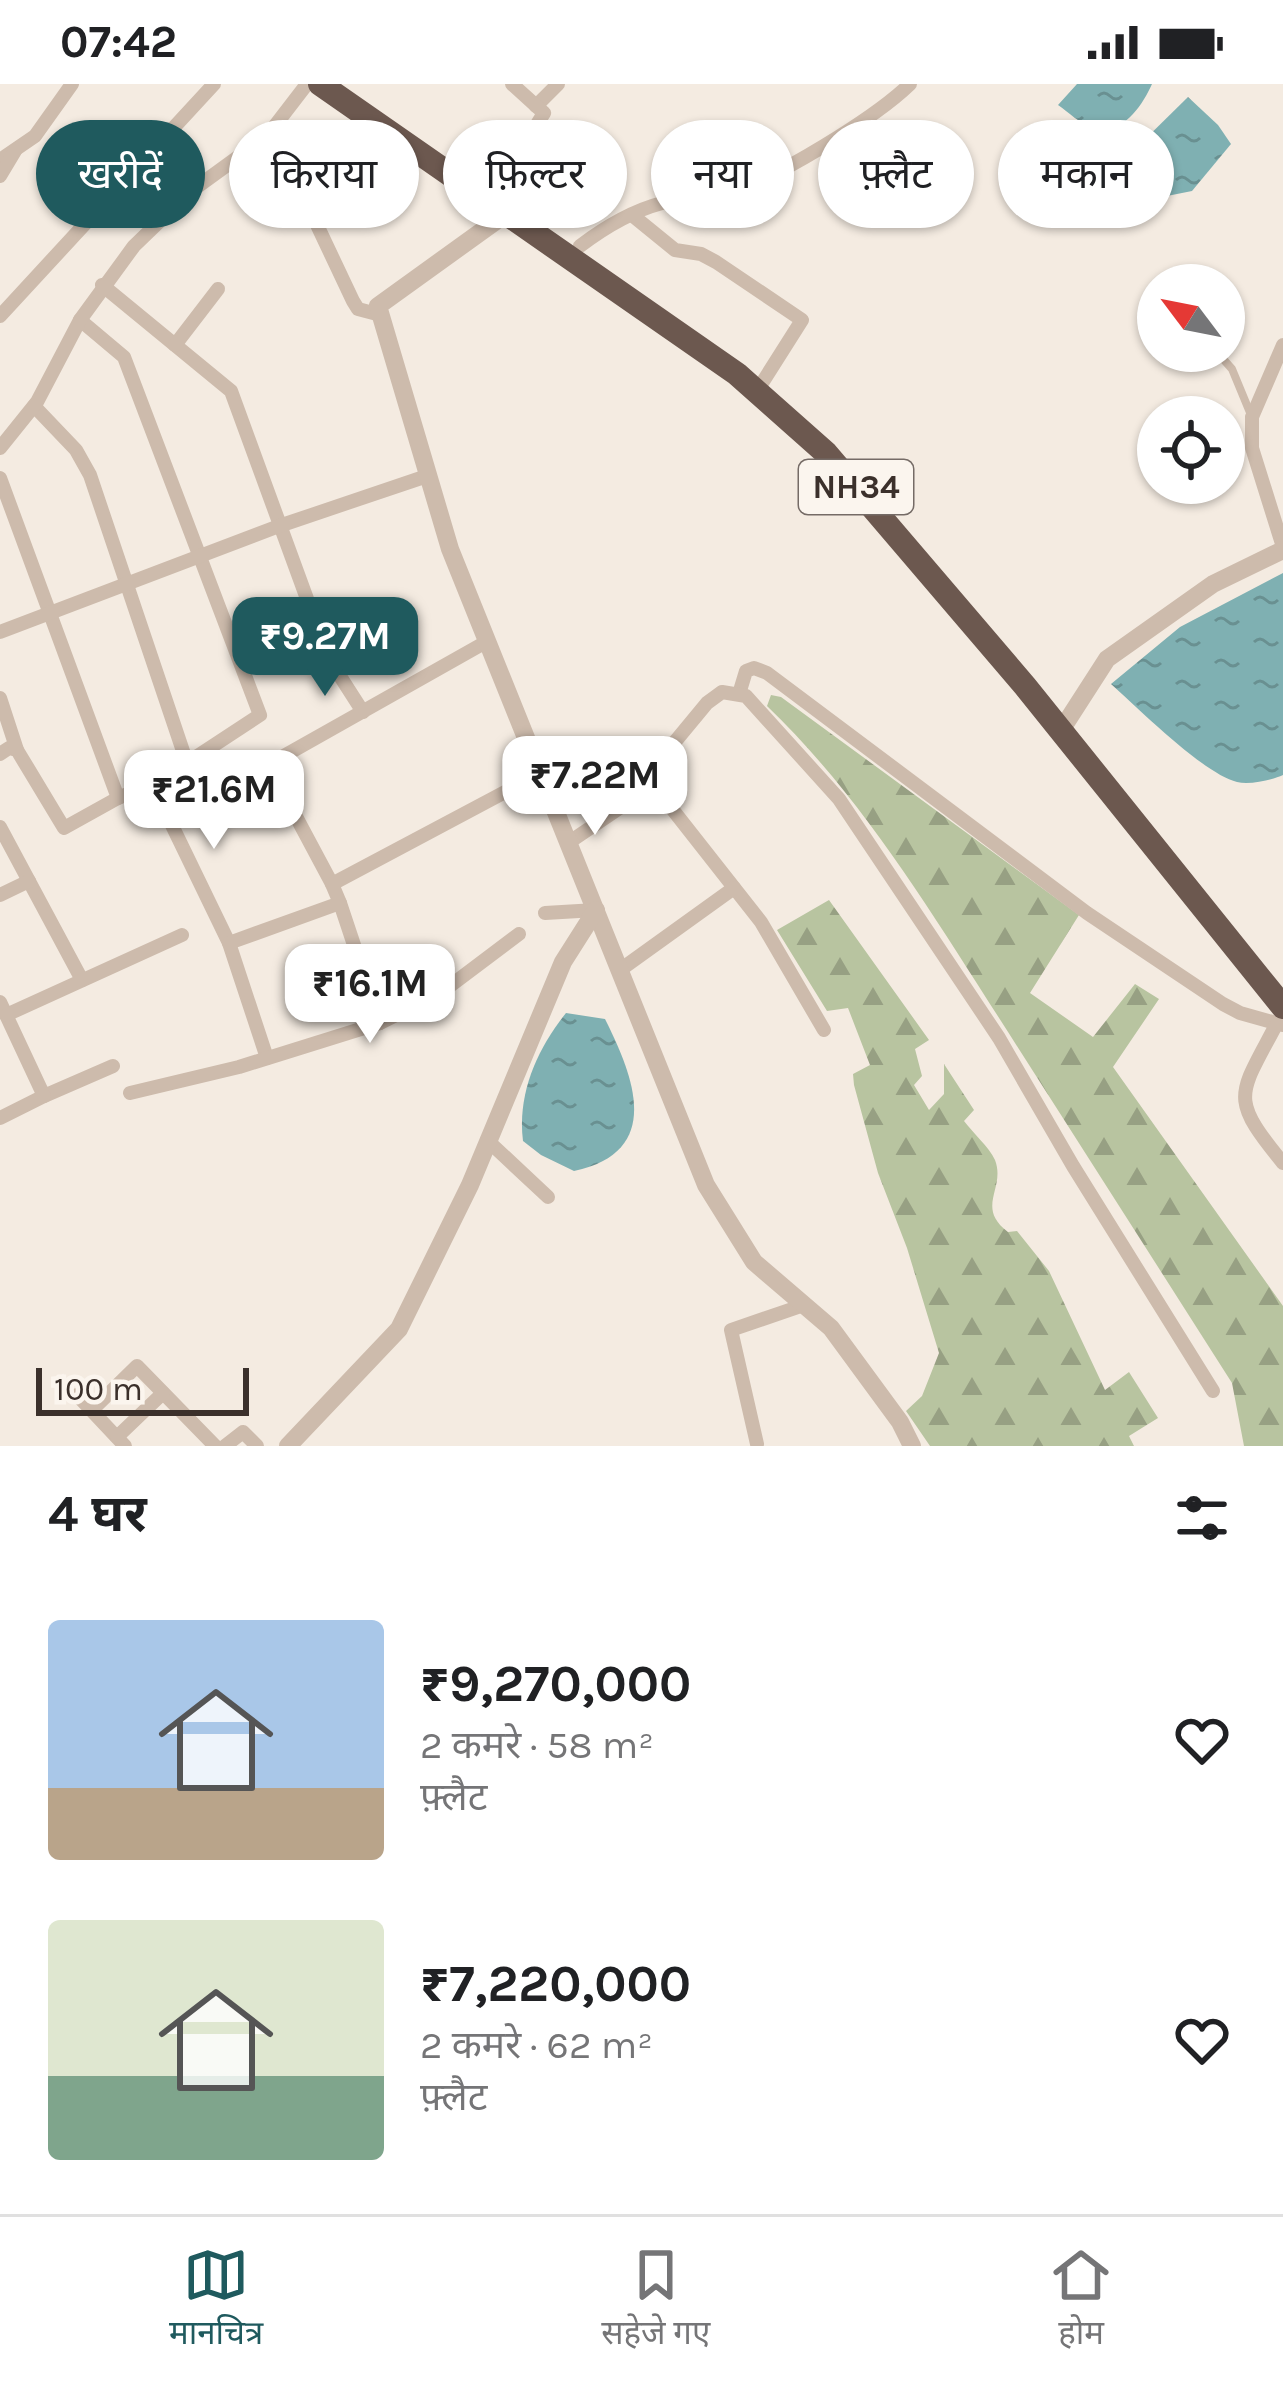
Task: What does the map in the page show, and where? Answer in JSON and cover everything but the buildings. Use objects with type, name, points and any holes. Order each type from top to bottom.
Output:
[{"type":"highway","name":"NH34","points":[[320,84],[443,169]]},
{"type":"highway","name":"NH34","points":[[345,84],[443,151]]},
{"type":"highway","name":"NH34","points":[[529,228],[761,385]]},
{"type":"highway","name":"NH34","points":[[555,228],[761,385],[1064,726],[1283,985]]},
{"type":"highway","name":"NH34","points":[[1064,726],[1281,1019]]},
{"type":"street","points":[[0,160],[35,136],[72,84]]},
{"type":"street","points":[[0,316],[214,84]]},
{"type":"street","points":[[280,120],[308,84]]},
{"type":"street","points":[[512,84],[544,113],[540,120]]},
{"type":"street","points":[[536,106],[558,84]]},
{"type":"street","points":[[580,246],[632,214],[664,203],[724,196],[758,183],[910,84]]},
{"type":"street","points":[[0,176],[15,152]]},
{"type":"street","points":[[0,448],[34,406],[102,285],[190,192],[229,164]]},
{"type":"street","points":[[632,214],[674,250],[716,262],[802,320],[761,385]]},
{"type":"street","points":[[319,228],[358,309],[377,314]]},
{"type":"street","points":[[486,228],[381,302],[377,314],[407,398],[427,476],[486,642],[706,1185],[754,1262],[843,1343],[912,1446]]},
{"type":"street","points":[[102,285],[231,391],[329,659],[363,712]]},
{"type":"street","points":[[175,344],[218,289]]},
{"type":"street","points":[[0,698],[17,750],[64,828],[152,784],[260,715],[124,357],[80,320]]},
{"type":"street","points":[[1064,726],[1107,658],[1213,584],[1283,548],[1278,511],[1252,448],[1252,417],[1283,345]]},
{"type":"street","points":[[34,406],[76,450],[90,476],[188,763]]},
{"type":"street","points":[[0,632],[279,526],[427,476]]},
{"type":"street","points":[[0,478],[118,798]]},
{"type":"street","points":[[172,819],[486,642]]},
{"type":"street","points":[[739,694],[746,671],[754,668],[766,673],[1087,913],[1222,1004],[1240,1013],[1281,1019],[1241,1101],[1252,1125],[1283,1162]]},
{"type":"street","points":[[568,843],[621,807],[707,703],[722,692],[746,696],[839,799],[999,1038],[1213,1391]]},
{"type":"street","points":[[0,754],[9,748],[17,750]]},
{"type":"street","points":[[269,766],[332,884],[380,1023]]},
{"type":"street","points":[[332,884],[539,774]]},
{"type":"street","points":[[647,776],[761,922],[824,1030]]},
{"type":"street","points":[[152,784],[229,944],[267,1058]]},
{"type":"street","points":[[0,827],[82,980]]},
{"type":"street","points":[[0,896],[28,881]]},
{"type":"street","points":[[620,970],[734,888]]},
{"type":"street","points":[[229,944],[340,903]]},
{"type":"street","points":[[545,913],[596,910]]},
{"type":"street","points":[[291,1445],[399,1329],[488,1140],[563,962],[596,910]]},
{"type":"street","points":[[130,1093],[380,1023],[442,992],[519,934]]},
{"type":"street","points":[[44,1096],[3,1009],[182,935]]},
{"type":"street","points":[[0,1118],[112,1066]]},
{"type":"street","points":[[488,1140],[548,1198]]},
{"type":"street","points":[[758,1444],[730,1330],[804,1304]]},
{"type":"street","points":[[92,1410],[137,1366],[207,1443]]},
{"type":"street","points":[[77,1395],[121,1442],[163,1393]]},
{"type":"street","points":[[225,1446],[243,1432],[257,1446]]},
{"type":"lane","points":[[1233,372],[1252,417]]},
{"type":"green space","points":[[771,695],[781,697],[1079,915],[1030,993],[1093,1037],[1135,984],[1159,999],[1113,1067],[1283,1306],[1283,1446],[1244,1446],[1232,1383],[921,897],[864,816],[767,706]]},
{"type":"green space","points":[[829,900],[929,1040],[915,1049],[922,1076],[914,1085],[929,1110],[944,1094],[944,1064],[974,1110],[964,1121],[995,1160],[992,1206],[998,1223],[1008,1232],[1017,1231],[1049,1271],[1105,1390],[1129,1372],[1158,1418],[1129,1436],[1134,1446],[930,1446],[906,1411],[922,1396],[939,1353],[878,1173],[854,1085],[853,1074],[870,1065],[848,1008],[827,1011],[777,930]]},
{"type":"water","points":[[1077,84],[1152,84],[1127,120],[1079,120],[1058,105]]},
{"type":"water","points":[[1188,97],[1231,144],[1192,191],[1174,195],[1174,120],[1165,120]]},
{"type":"water","points":[[1283,573],[1283,775],[1261,782],[1237,782],[1190,754],[1111,684],[1180,627]]},
{"type":"water","points":[[566,1013],[605,1019],[625,1065],[634,1110],[631,1130],[621,1148],[574,1171],[523,1141],[522,1123],[531,1073]]}]
